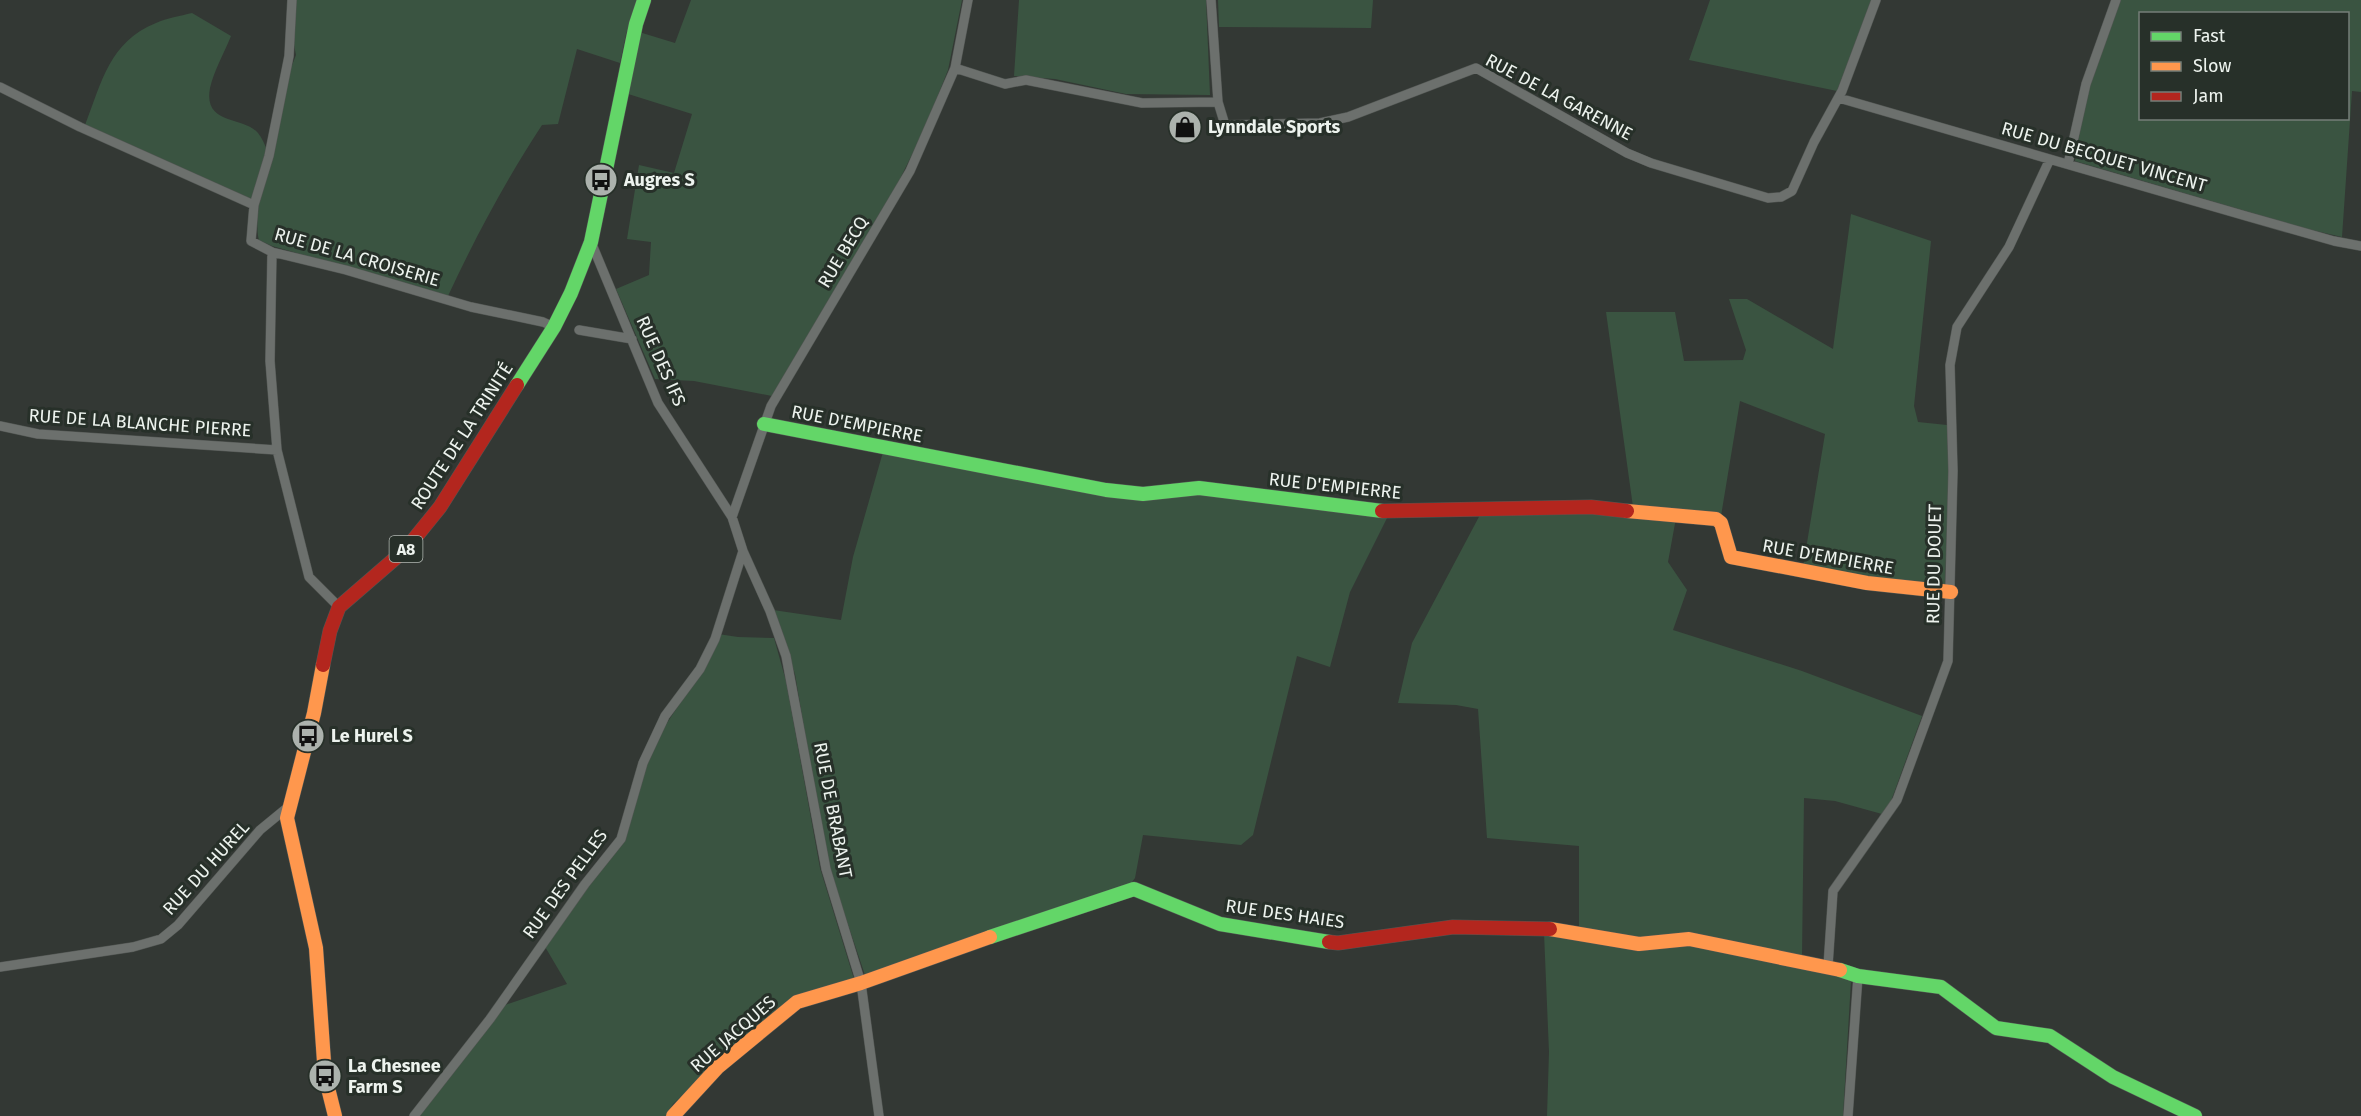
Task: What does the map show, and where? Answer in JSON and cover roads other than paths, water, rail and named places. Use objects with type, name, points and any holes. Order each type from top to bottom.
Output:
[{"type":"street","name":"RUE DE LA CROISERIE","points":[[292,0],[289,56],[269,156],[254,205],[251,241],[272,252],[346,270],[471,307],[543,322],[554,327]]},
{"type":"street","name":"ROUTE DE LA TRINITÉ","points":[[335,1116],[325,1076],[316,948],[287,818],[314,713],[330,631],[339,607],[406,549],[440,507],[554,327],[571,293],[591,242],[636,24],[644,0]]},
{"type":"street","name":"RUE BECQ","points":[[732,517],[771,406],[910,171],[955,68],[968,0]]},
{"type":"street","name":"RUE DE LA GARENNE","points":[[1211,0],[1218,102],[1225,125],[1320,123],[1348,117],[1476,68],[1627,153],[1651,163],[1768,198],[1780,197],[1792,190],[1814,142],[1839,98]]},
{"type":"street","points":[[1839,98],[1876,0]]},
{"type":"street","points":[[2068,164],[2086,84],[2116,0]]},
{"type":"street","points":[[955,68],[1005,84],[1026,80],[1142,103],[1218,102]]},
{"type":"street","points":[[0,87],[80,127],[254,205]]},
{"type":"street","name":"RUE DU BECQUET VINCENT","points":[[1839,98],[2308,234],[2361,246]]},
{"type":"street","name":"RUE DU DOUET","points":[[1828,966],[1833,891],[1897,800],[1948,661],[1953,471],[1950,365],[1957,327],[2009,247],[2050,159]]},
{"type":"street","name":"RUE DES IFS","points":[[591,242],[658,403],[732,517]]},
{"type":"street","points":[[272,252],[270,361],[277,450],[309,577],[339,607]]},
{"type":"street","points":[[579,330],[632,339]]},
{"type":"street","name":"RUE D'EMPIERRE","points":[[764,424],[1095,487],[1143,494],[1199,488],[1392,512],[1591,507],[1716,519],[1721,523],[1731,557],[1832,578],[1918,590],[1951,592]]},
{"type":"street","name":"RUE DE LA BLANCHE PIERRE","points":[[0,426],[39,434],[277,450]]},
{"type":"street","name":"RUE DE BRABANT","points":[[732,517],[743,551],[770,611],[786,656],[826,869],[861,983],[879,1116]]},
{"type":"street","name":"RUE DES PELLES","points":[[414,1116],[490,1019],[585,884],[621,839],[643,763],[665,716],[700,669],[715,639],[743,551]]},
{"type":"street","name":"RUE DU HUREL","points":[[0,967],[133,946],[161,939],[178,925],[260,830],[290,805]]},
{"type":"street","name":"RUE DES HAIES","points":[[861,983],[1017,926],[1134,889],[1220,924],[1338,944],[1453,927],[1556,929],[1639,944],[1689,939],[1828,966],[1858,976],[1941,987],[1996,1028],[2050,1036],[2114,1077],[2195,1116]]},
{"type":"street","points":[[1848,1116],[1858,976]]},
{"type":"street","name":"RUE JACQUES","points":[[673,1116],[718,1067],[797,1002],[861,983]]},
{"type":"place","name":"Lynndale Sports","points":[[1185,127]]},
{"type":"place","name":"Augres S","points":[[601,180]]},
{"type":"place","name":"Le Hurel S","points":[[308,736]]},
{"type":"place","name":"La Chesnee Farm S","points":[[325,1076]]}]
